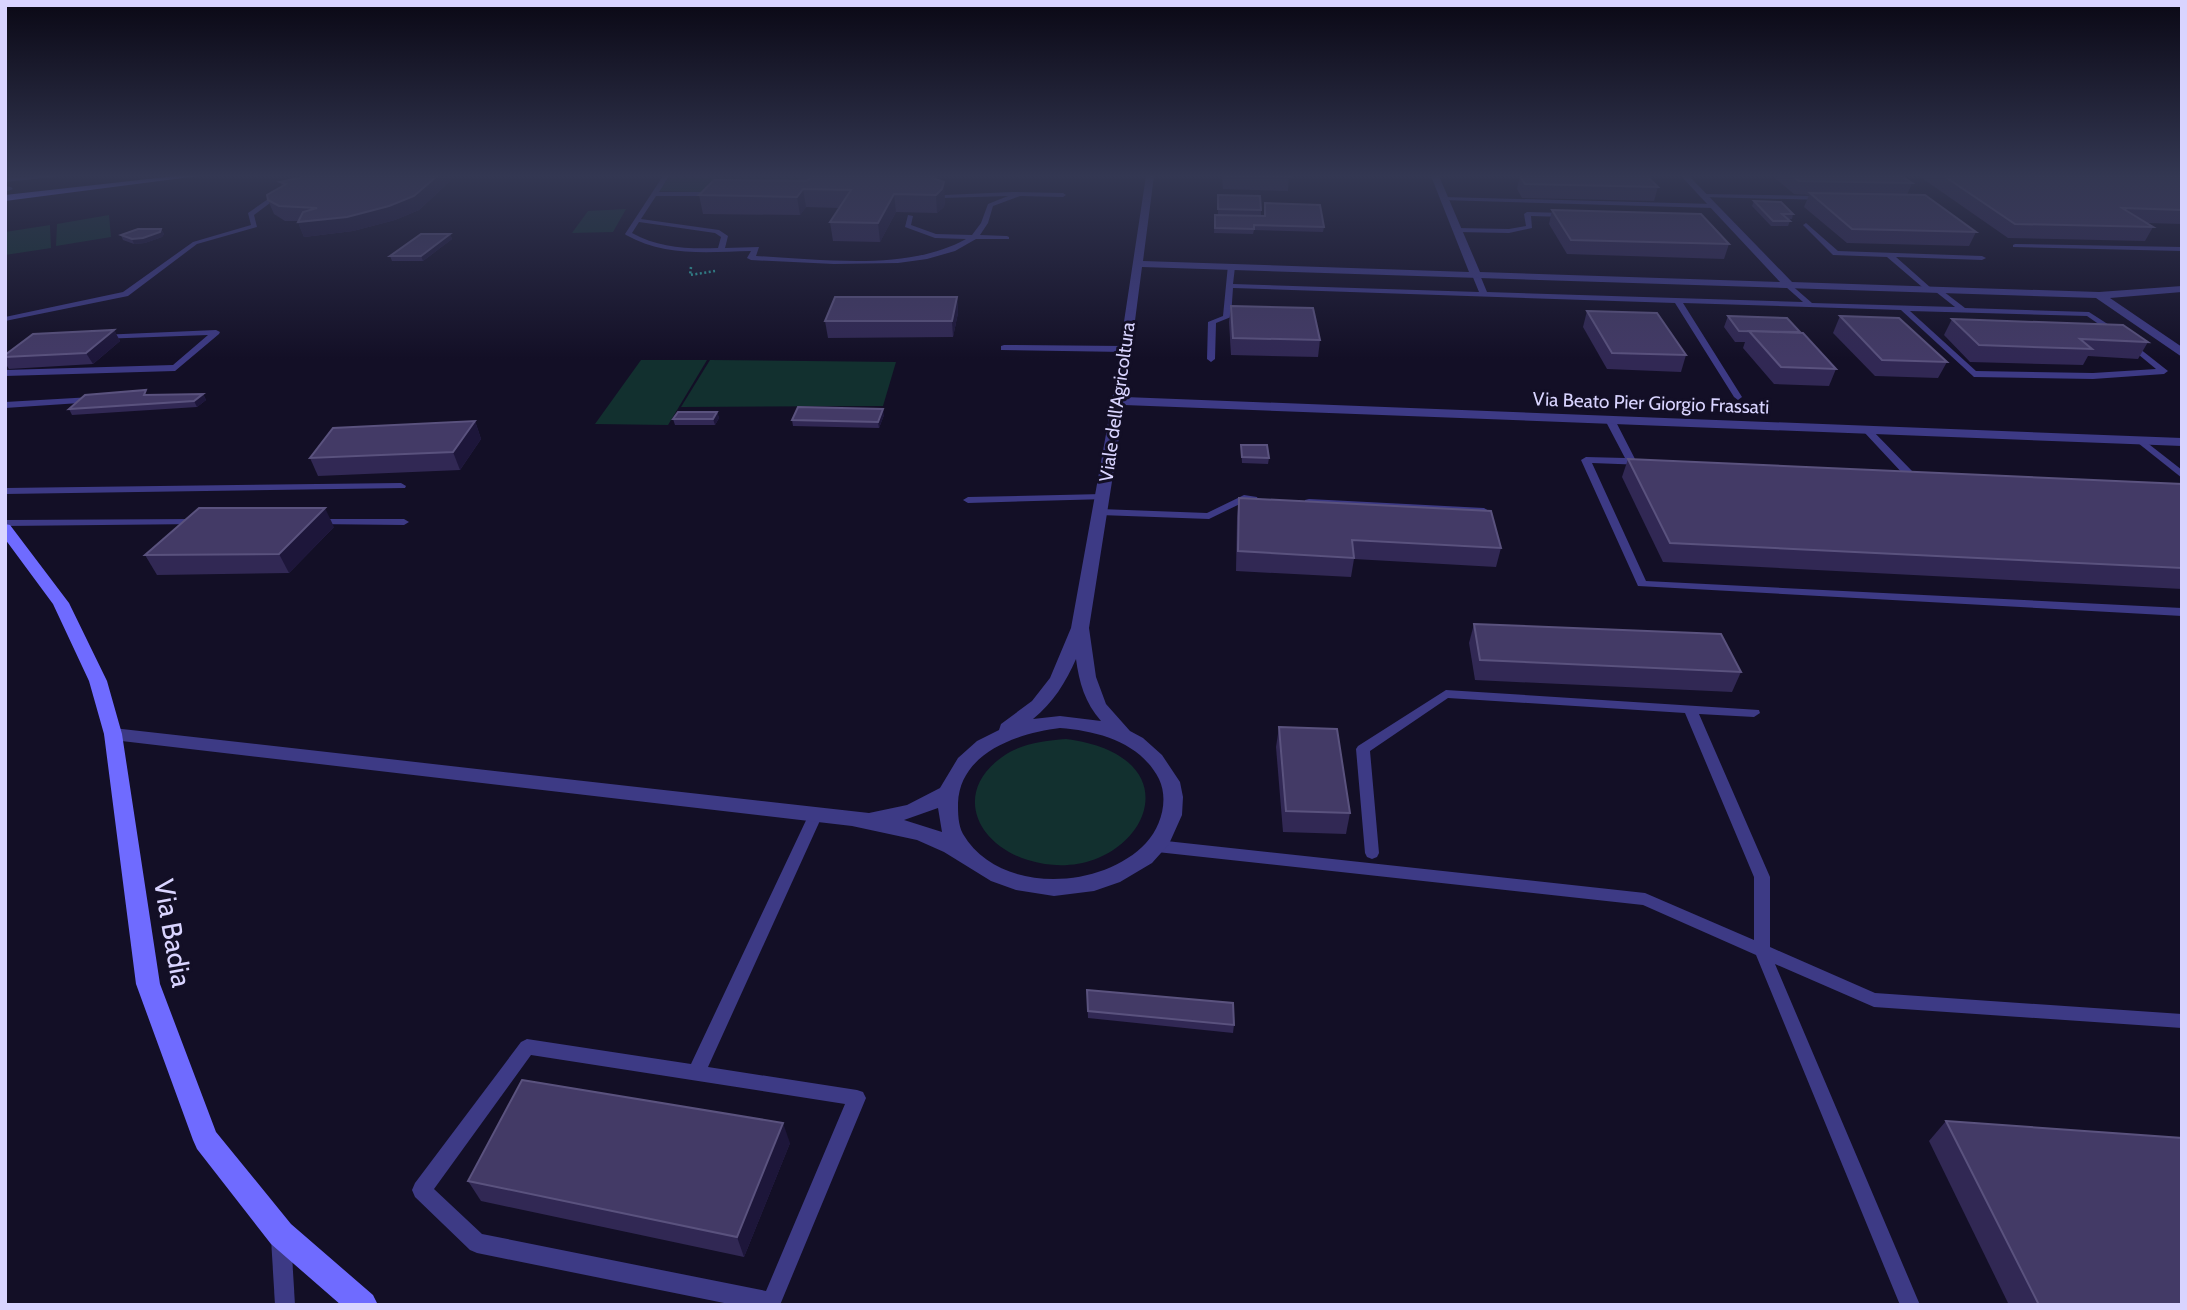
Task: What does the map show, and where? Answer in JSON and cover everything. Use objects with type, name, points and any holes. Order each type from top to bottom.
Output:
[{"type":"main road","name":"Via Badia","points":[[5,528],[61,603],[98,681],[113,734],[148,984],[206,1140],[281,1234],[363,1305]]},
{"type":"street","name":"Viale dell'Agricoltura","points":[[1080,628],[1087,677],[1098,706],[1124,735],[1148,751],[1165,771],[1174,796],[1171,821],[1157,846],[1135,865],[1105,879],[1071,887],[1035,885],[1002,877],[975,861],[956,840],[947,817],[948,793],[958,771],[974,752],[1039,705],[1058,679],[1080,628],[1118,401],[1140,237]]},
{"type":"street","points":[[1460,237],[1476,275]]},
{"type":"street","points":[[1744,237],[1789,285]]},
{"type":"street","points":[[1136,264],[2099,295],[2182,289]]},
{"type":"street","points":[[2099,295],[2182,353]]},
{"type":"street","name":"Via Beato Pier Giorgio Frassati","points":[[1118,401],[2182,442]]},
{"type":"street","name":"Viale dell'Agricoltura","points":[[997,737],[1027,726],[1061,722],[1093,725],[1124,735]]},
{"type":"street","points":[[113,734],[852,818],[905,827],[927,835],[975,861]]},
{"type":"street","points":[[852,818],[906,813],[929,805],[948,793]]},
{"type":"lane","points":[[5,318],[125,294],[195,243],[216,237]]},
{"type":"lane","points":[[632,237],[639,242],[662,248],[755,249],[751,258],[890,262],[933,254],[975,237]]},
{"type":"lane","points":[[721,249],[725,237]]},
{"type":"lane","points":[[979,237],[1007,238]]},
{"type":"lane","points":[[1819,237],[1836,253],[1982,258]]},
{"type":"lane","points":[[2015,246],[2182,249]]},
{"type":"lane","points":[[1889,255],[1963,310]]},
{"type":"lane","points":[[1211,359],[1213,322],[1227,317],[1231,268]]},
{"type":"lane","points":[[1476,275],[1484,295]]},
{"type":"lane","points":[[1789,285],[1810,305]]},
{"type":"lane","points":[[1230,286],[2089,314],[2164,371],[2093,376],[1974,374],[1903,308]]},
{"type":"lane","points":[[1678,301],[1738,397]]},
{"type":"lane","points":[[5,373],[175,368],[216,332],[84,338]]},
{"type":"lane","points":[[1004,348],[1125,349]]},
{"type":"lane","points":[[5,405],[102,400]]},
{"type":"lane","points":[[1610,420],[1632,462]]},
{"type":"lane","points":[[1867,430],[1909,474]]},
{"type":"lane","points":[[2141,441],[2182,475]]},
{"type":"lane","points":[[1660,463],[1586,460],[1642,584],[2182,612]]},
{"type":"lane","points":[[1895,474],[1922,475]]},
{"type":"lane","points":[[5,491],[401,486]]},
{"type":"lane","points":[[968,500],[1102,497]]},
{"type":"lane","points":[[1100,512],[1209,516],[1244,498],[1271,500]]},
{"type":"lane","points":[[1297,501],[1484,510]]},
{"type":"lane","points":[[5,523],[211,522]]},
{"type":"lane","points":[[308,522],[404,522]]},
{"type":"lane","points":[[1372,853],[1363,750],[1446,694],[1754,713]]},
{"type":"lane","points":[[1690,709],[1762,877],[1762,951],[1910,1305]]},
{"type":"lane","points":[[696,1073],[816,814]]},
{"type":"lane","points":[[1157,846],[1646,899],[1874,1000],[2182,1021]]},
{"type":"lane","points":[[527,1047],[696,1073],[858,1098],[771,1302],[477,1243],[422,1190],[527,1047]]},
{"type":"lane","points":[[281,1234],[285,1305]]},
{"type":"green space","points":[[5,237],[51,237],[51,248],[5,255]]},
{"type":"green space","points":[[56,237],[110,237],[56,246]]},
{"type":"green space","points":[[641,360],[707,360],[668,425],[595,424]]},
{"type":"green space","points":[[710,360],[896,362],[883,406],[681,407]]},
{"type":"green space","points":[[1066,739],[1110,751],[1136,771],[1145,794],[1141,819],[1124,841],[1099,858],[1066,865],[1028,860],[995,842],[983,829],[977,815],[975,799],[979,784],[989,769],[1012,751],[1034,743]]},
{"type":"building","points":[[417,237],[446,237],[421,256],[390,256]]},
{"type":"building","points":[[1569,237],[1723,237],[1729,244],[1571,240]]},
{"type":"building","points":[[835,297],[957,297],[952,321],[825,321]]},
{"type":"building","points":[[1231,306],[1313,308],[1320,340],[1233,338]]},
{"type":"building","points":[[1587,311],[1657,313],[1686,355],[1612,353]]},
{"type":"building","points":[[1728,316],[1787,318],[1800,332],[1739,331]]},
{"type":"building","points":[[1840,316],[1899,318],[1947,362],[1882,360]]},
{"type":"building","points":[[1952,319],[2123,325],[2148,342],[2080,339],[2092,349],[1979,345]]},
{"type":"building","points":[[114,330],[86,353],[5,357],[33,334]]},
{"type":"building","points":[[1749,331],[1803,333],[1836,369],[1781,367]]},
{"type":"building","points":[[146,390],[144,395],[203,394],[194,401],[69,409],[85,395]]},
{"type":"building","points":[[798,407],[883,409],[878,422],[792,420]]},
{"type":"building","points":[[678,412],[717,412],[713,419],[673,419]]},
{"type":"building","points":[[475,421],[453,452],[310,458],[333,428]]},
{"type":"building","points":[[1241,445],[1267,445],[1269,458],[1242,457]]},
{"type":"building","points":[[1628,459],[2182,484],[2182,568],[1670,543]]},
{"type":"building","points":[[1239,498],[1491,511],[1501,548],[1352,540],[1354,558],[1238,551]]},
{"type":"building","points":[[199,508],[325,508],[279,554],[145,555]]},
{"type":"building","points":[[1474,624],[1721,634],[1741,672],[1480,660]]},
{"type":"building","points":[[1279,727],[1337,729],[1350,813],[1286,811]]},
{"type":"building","points":[[1087,990],[1233,1003],[1234,1025],[1088,1011]]},
{"type":"building","points":[[522,1080],[783,1123],[737,1237],[468,1181]]},
{"type":"building","points":[[1946,1121],[2182,1138],[2182,1305],[2039,1305]]}]
